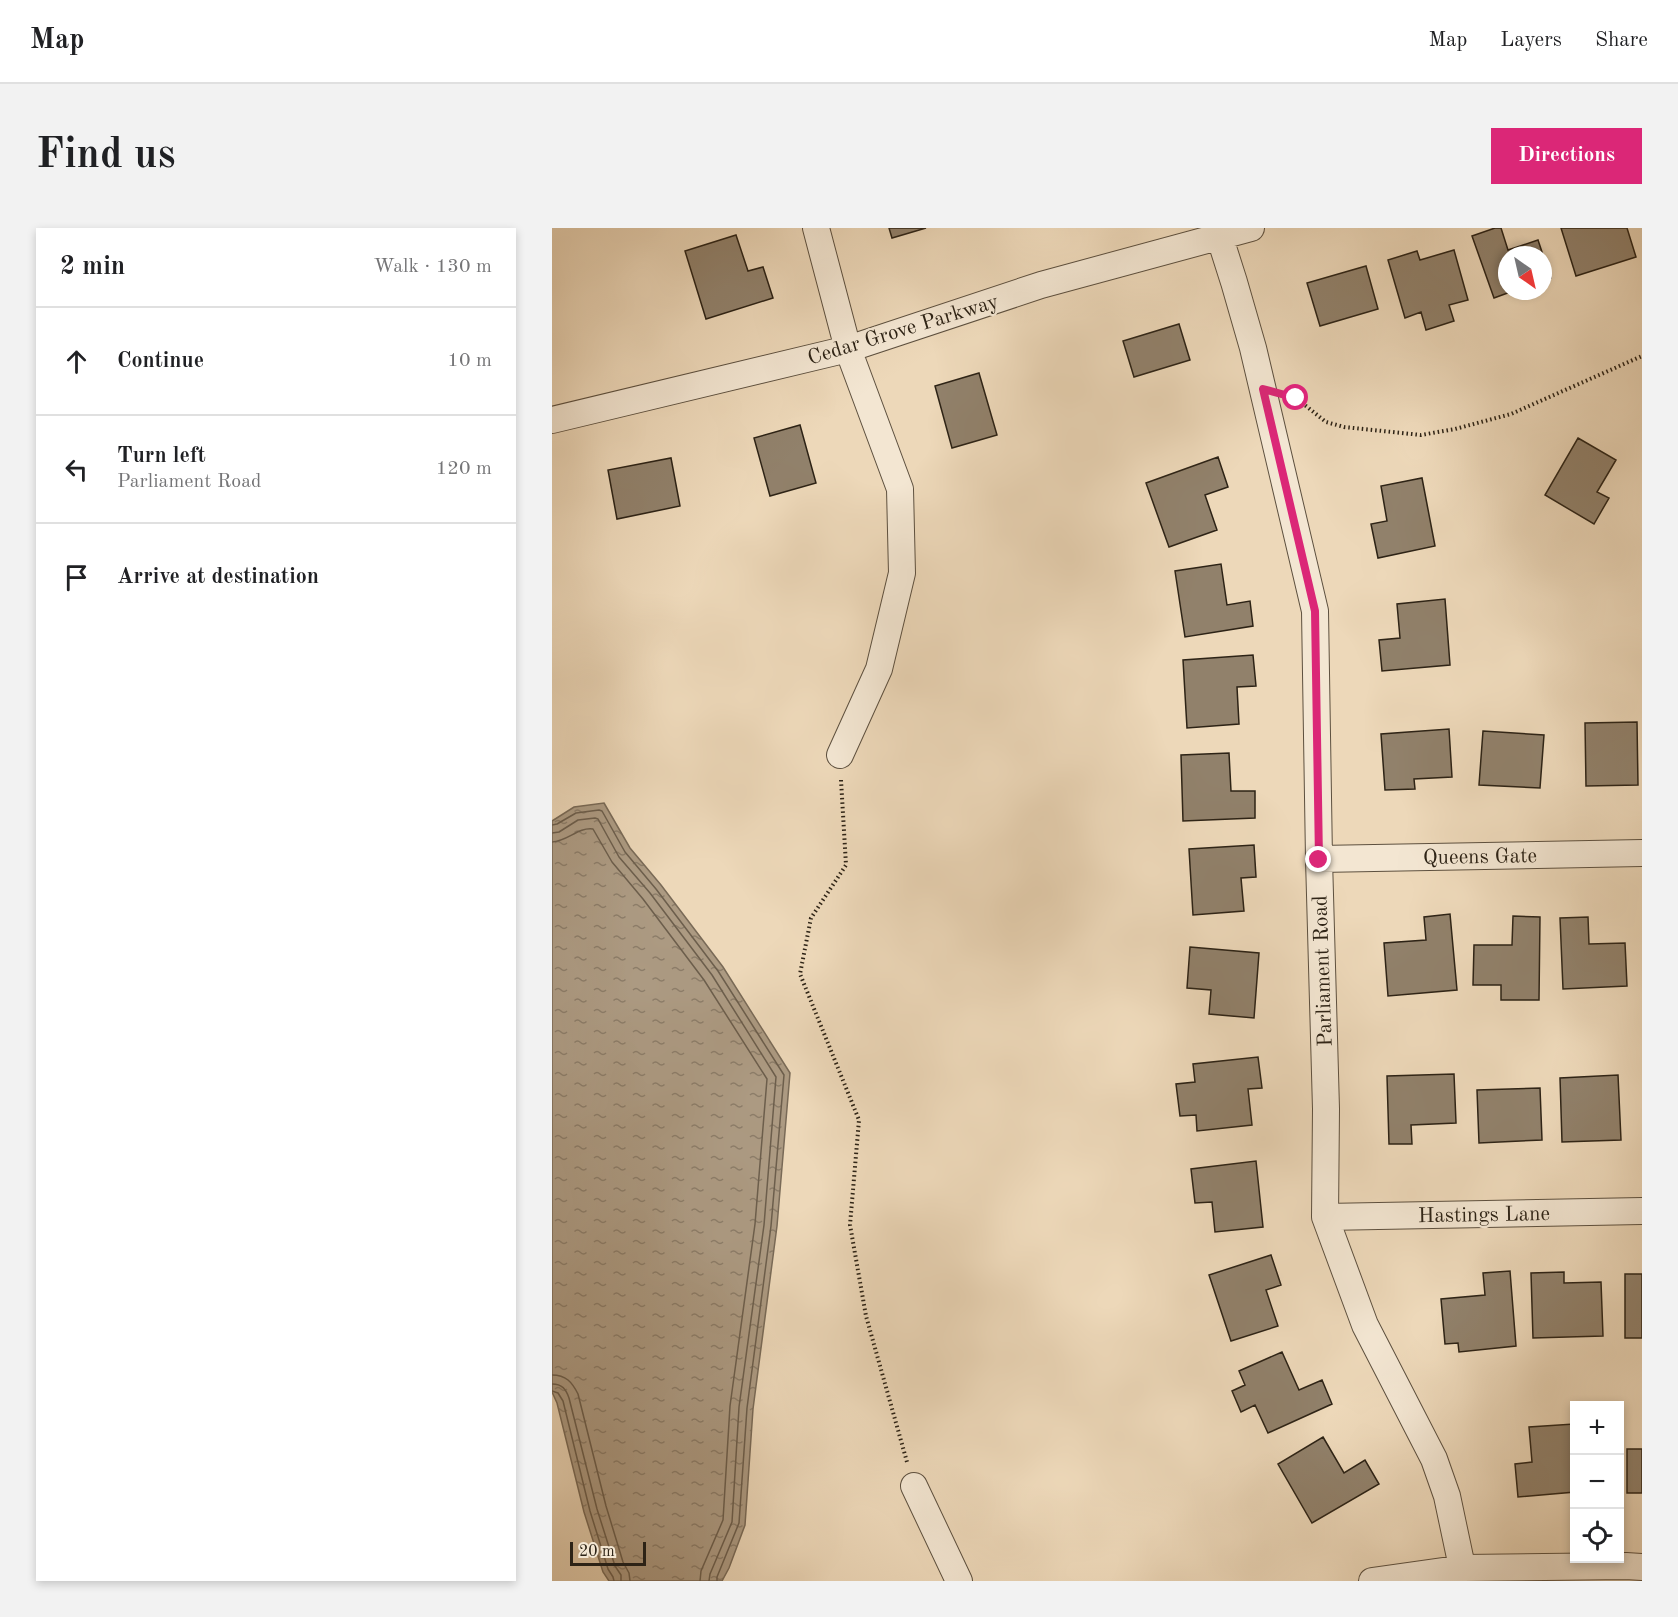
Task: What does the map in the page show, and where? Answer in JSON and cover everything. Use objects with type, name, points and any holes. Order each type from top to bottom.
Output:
[{"type":"street","points":[[816,228],[848,349],[900,489],[902,573],[879,669],[840,755]]},
{"type":"street","name":"Cedar Grove Parkway","points":[[552,420],[848,349],[1041,285],[1251,228]]},
{"type":"street","name":"Parliament Road","points":[[1220,238],[1263,389],[1315,611],[1326,1109],[1325,1217],[1365,1325],[1434,1459],[1448,1496],[1464,1575]]},
{"type":"street","name":"Queens Gate","points":[[1319,860],[1642,853]]},
{"type":"street","name":"Hastings Lane","points":[[1325,1217],[1642,1210]]},
{"type":"street","points":[[914,1486],[959,1581]]},
{"type":"street","points":[[1372,1581],[1626,1566],[1642,1567]]},
{"type":"path","points":[[1263,389],[1296,398],[1326,422],[1344,427],[1421,435],[1455,429],[1510,414],[1642,356]]},
{"type":"path","points":[[840,755],[846,865],[811,918],[800,974],[859,1120],[850,1225],[866,1316],[914,1486]]},
{"type":"water","points":[[604,803],[630,848],[723,967],[790,1073],[777,1226],[753,1409],[745,1525],[722,1581],[609,1581],[603,1572],[584,1512],[557,1403],[552,1392],[552,821],[574,807]]},
{"type":"building","points":[[889,228],[926,228],[892,238]]},
{"type":"building","points":[[1501,228],[1507,246],[1498,246],[1498,297],[1494,298],[1472,236]]},
{"type":"building","points":[[1561,228],[1627,228],[1636,257],[1576,276]]},
{"type":"building","points":[[736,235],[748,271],[763,267],[773,298],[706,319],[685,251]]},
{"type":"building","points":[[1538,240],[1540,246],[1520,246]]},
{"type":"building","points":[[1454,250],[1468,300],[1449,305],[1454,321],[1426,330],[1421,312],[1405,318],[1388,260],[1417,251],[1420,260]]},
{"type":"building","points":[[1366,266],[1378,309],[1320,326],[1307,283]]},
{"type":"building","points":[[1179,324],[1190,360],[1134,377],[1123,341]]},
{"type":"building","points":[[979,373],[997,435],[952,448],[935,386]]},
{"type":"building","points":[[800,425],[816,483],[770,496],[754,438]]},
{"type":"building","points":[[1578,438],[1616,460],[1597,492],[1609,498],[1594,524],[1545,495]]},
{"type":"building","points":[[1218,457],[1228,487],[1205,495],[1217,530],[1169,547],[1146,483]]},
{"type":"building","points":[[671,458],[680,506],[617,519],[608,470]]},
{"type":"building","points":[[1422,478],[1435,546],[1378,558],[1371,524],[1387,521],[1381,486]]},
{"type":"building","points":[[1221,564],[1227,605],[1250,601],[1253,626],[1185,637],[1175,571]]},
{"type":"building","points":[[1445,599],[1450,665],[1382,671],[1379,640],[1400,638],[1397,604]]},
{"type":"building","points":[[1253,655],[1256,686],[1237,687],[1239,724],[1187,728],[1183,660]]},
{"type":"building","points":[[1637,722],[1638,785],[1586,786],[1585,723]]},
{"type":"building","points":[[1449,729],[1452,777],[1414,779],[1415,789],[1385,790],[1381,734]]},
{"type":"building","points":[[1483,731],[1544,735],[1540,788],[1479,785]]},
{"type":"building","points":[[1229,753],[1231,791],[1255,791],[1255,818],[1183,821],[1181,755]]},
{"type":"building","points":[[1254,845],[1256,877],[1241,878],[1244,911],[1193,915],[1189,849]]},
{"type":"building","points":[[1450,914],[1457,990],[1388,996],[1384,943],[1426,940],[1424,917]]},
{"type":"building","points":[[1513,916],[1540,917],[1539,1000],[1501,1000],[1501,985],[1473,985],[1474,945],[1512,945]]},
{"type":"building","points":[[1588,917],[1589,944],[1625,943],[1627,986],[1563,989],[1560,918]]},
{"type":"building","points":[[1190,947],[1259,953],[1254,1018],[1209,1014],[1211,990],[1187,988]]},
{"type":"building","points":[[1258,1057],[1262,1088],[1248,1089],[1252,1125],[1197,1131],[1196,1115],[1180,1116],[1176,1084],[1195,1082],[1193,1064]]},
{"type":"building","points":[[1454,1074],[1456,1123],[1411,1125],[1412,1144],[1389,1144],[1387,1076]]},
{"type":"building","points":[[1618,1075],[1621,1140],[1562,1142],[1560,1078]]},
{"type":"building","points":[[1540,1088],[1542,1140],[1479,1143],[1477,1090]]},
{"type":"building","points":[[1256,1161],[1263,1227],[1215,1232],[1212,1202],[1195,1203],[1191,1169]]},
{"type":"building","points":[[1271,1255],[1281,1285],[1266,1290],[1278,1326],[1231,1341],[1209,1275]]},
{"type":"building","points":[[1510,1271],[1516,1346],[1459,1352],[1458,1343],[1445,1344],[1441,1299],[1485,1295],[1483,1273]]},
{"type":"building","points":[[1564,1272],[1564,1283],[1601,1282],[1603,1336],[1533,1338],[1531,1273]]},
{"type":"building","points":[[1625,1274],[1642,1274],[1642,1338],[1625,1338]]},
{"type":"building","points":[[1282,1352],[1299,1390],[1322,1380],[1332,1404],[1268,1433],[1255,1405],[1241,1412],[1232,1391],[1245,1385],[1239,1371]]},
{"type":"building","points":[[1570,1424],[1570,1492],[1518,1497],[1515,1464],[1532,1462],[1529,1427]]},
{"type":"building","points":[[1323,1437],[1344,1473],[1365,1460],[1379,1484],[1312,1523],[1278,1464]]},
{"type":"building","points":[[1627,1449],[1642,1449],[1642,1493],[1627,1493]]},
{"type":"route","points":[[1296,398],[1263,389],[1315,611],[1319,860]]}]
